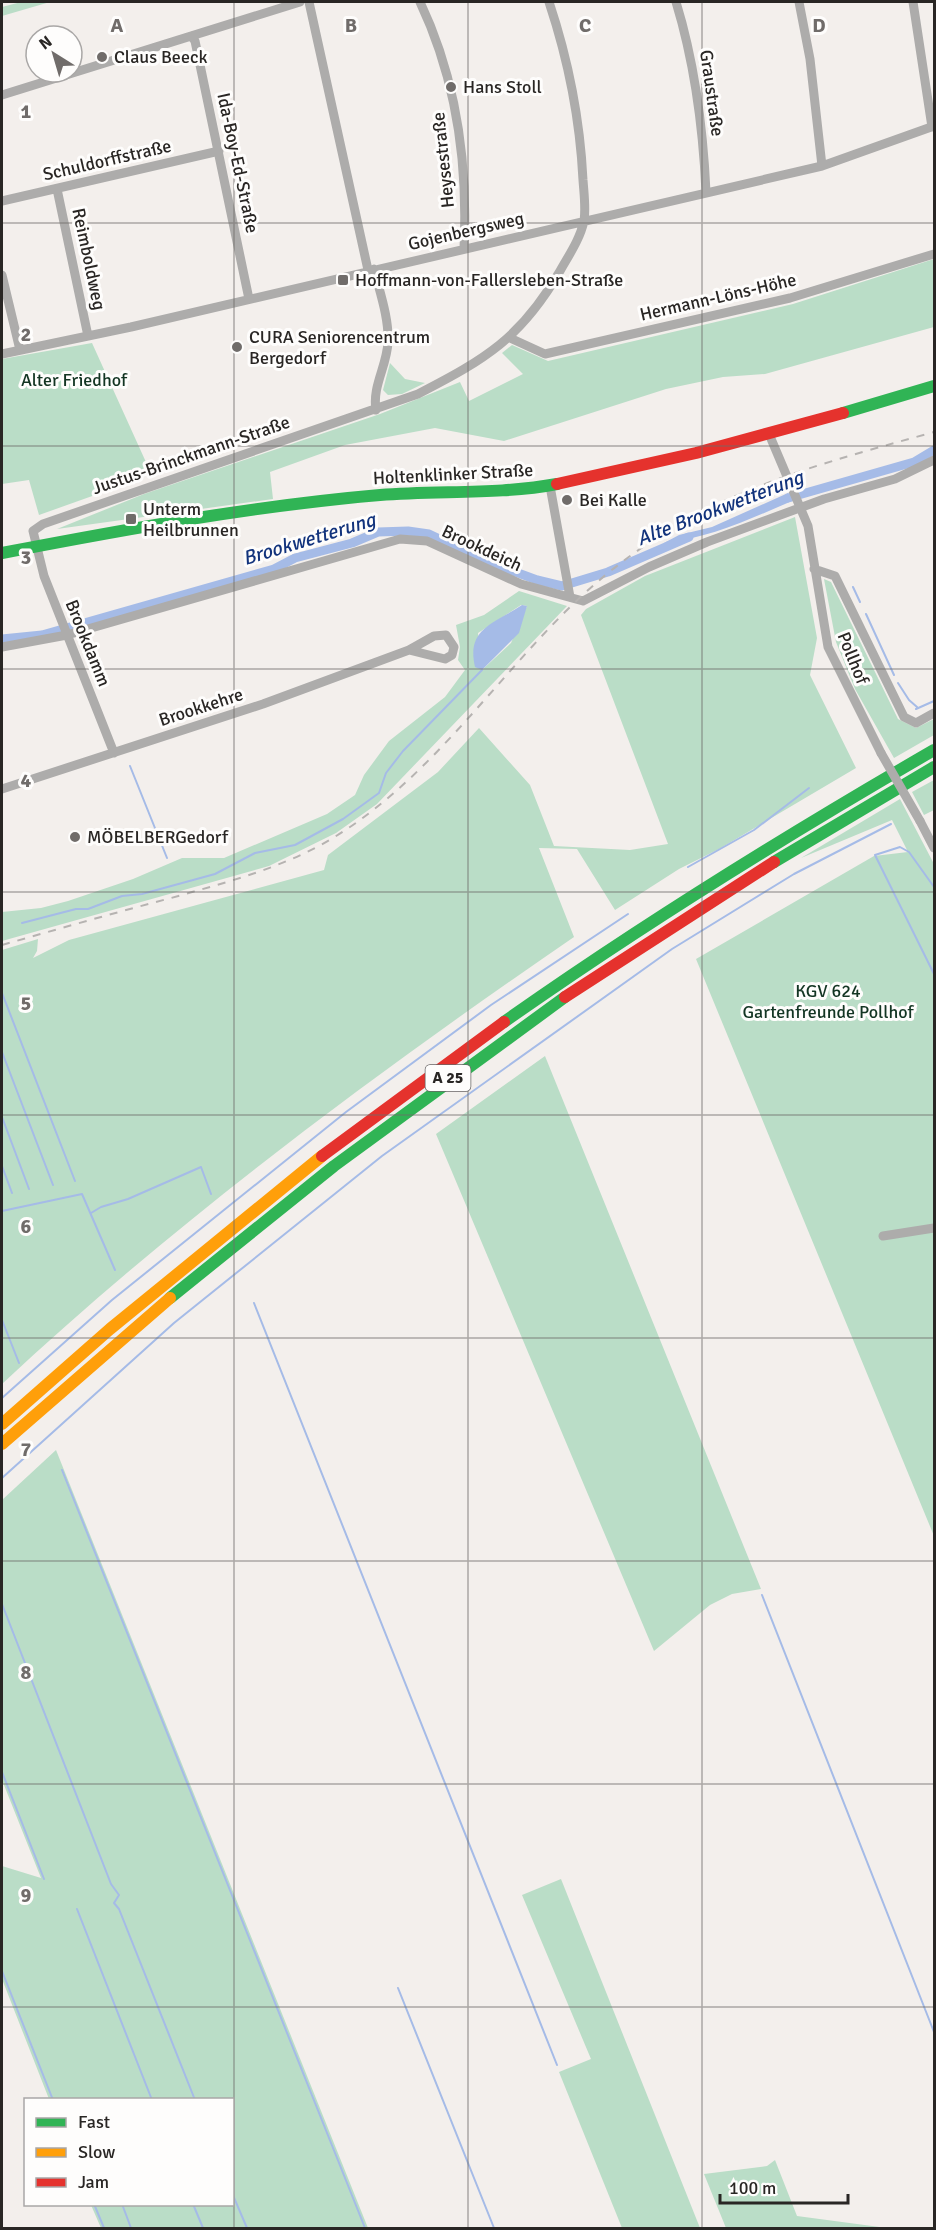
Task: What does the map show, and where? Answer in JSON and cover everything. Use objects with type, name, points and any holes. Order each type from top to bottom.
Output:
[{"type":"main road","name":"Holtenklinker Straße","points":[[2,553],[35,545],[363,497],[417,493],[488,493],[550,486],[769,434],[934,386]]},
{"type":"main road","name":"A 25","points":[[2,1424],[223,1233],[404,1093],[504,1020],[673,908],[789,835],[934,750]]},
{"type":"main road","name":"A 25","points":[[2,1444],[231,1244],[412,1104],[513,1031],[680,920],[795,848],[934,767]]},
{"type":"street","points":[[2,95],[300,2]]},
{"type":"street","points":[[309,2],[371,270],[387,322],[388,341],[376,387],[376,410]]},
{"type":"street","name":"Heysestraße","points":[[420,2],[443,61],[455,112],[466,204],[464,248]]},
{"type":"street","name":"Justus-Brinckmann-Straße","points":[[35,545],[33,531],[48,522],[142,487],[418,394],[456,374],[510,338],[536,308],[557,277],[576,244],[584,222],[579,124],[570,76],[549,2]]},
{"type":"street","name":"Graustraße","points":[[676,2],[688,40],[697,91],[706,192]]},
{"type":"street","points":[[799,2],[810,59],[822,166]]},
{"type":"street","points":[[913,2],[933,127]]},
{"type":"street","name":"Ida-Boy-Ed-Straße","points":[[191,36],[195,41],[249,299]]},
{"type":"street","name":"Gojenbergsweg","points":[[2,354],[822,166],[933,127]]},
{"type":"street","name":"Schuldorffstraße","points":[[2,201],[219,151]]},
{"type":"street","name":"Reimboldweg","points":[[57,189],[88,336]]},
{"type":"street","name":"Hermann-Löns-Höhe","points":[[510,338],[545,354],[790,298],[934,254]]},
{"type":"street","points":[[2,275],[20,350]]},
{"type":"street","name":"Pollhof","points":[[769,434],[808,526],[828,647],[881,753],[934,848]]},
{"type":"street","name":"Brookdeich","points":[[2,647],[377,543],[400,539],[427,541],[521,584],[568,588],[586,600],[649,567],[801,507],[895,479],[934,460]]},
{"type":"street","points":[[550,486],[568,588]]},
{"type":"street","name":"Brookdamm","points":[[35,545],[65,630],[114,753]]},
{"type":"street","name":"Pollhof","points":[[814,569],[835,576],[904,717],[916,723],[934,713]]},
{"type":"street","name":"Brookkehre","points":[[2,789],[263,704],[409,650]]},
{"type":"street","points":[[883,1236],[934,1228]]},
{"type":"green space","points":[[21,2],[50,2],[2,16],[2,7]]},
{"type":"green space","points":[[934,259],[934,327],[765,374],[723,377],[666,389],[504,441],[435,428],[345,445],[270,472],[273,499],[57,529],[144,494],[380,414],[460,382],[469,401],[523,374],[502,353],[512,345],[548,361],[793,304]]},
{"type":"green space","name":"Alter Friedhof","points":[[92,343],[150,471],[140,479],[39,515],[29,480],[2,484],[2,359]]},
{"type":"green space","points":[[390,363],[405,379],[425,383],[402,394],[388,395],[383,390]]},
{"type":"green space","points":[[795,517],[817,638],[810,675],[856,768],[719,849],[679,869],[615,910],[577,849],[539,848],[574,937],[426,1041],[279,1150],[137,1264],[2,1384],[2,950],[38,939],[37,951],[33,958],[69,940],[324,870],[328,855],[438,772],[479,728],[530,785],[554,846],[630,850],[668,844],[581,615],[586,609],[645,576]]},
{"type":"green space","points":[[824,579],[831,582],[898,719],[916,728],[934,719],[934,735],[894,758],[855,689],[836,642]]},
{"type":"green space","points":[[519,591],[567,606],[377,804],[336,833],[269,866],[2,941],[2,912],[41,908],[68,901],[133,879],[182,858],[224,858],[327,814],[355,795],[364,775],[389,741],[445,697],[465,670],[458,660],[460,647],[456,625],[484,615]],"holes":[[[521,605],[527,606],[511,643],[482,670],[478,633]]]},
{"type":"green space","points":[[934,780],[934,810],[924,815],[912,792]]},
{"type":"green space","name":"KGV 624 Gartenfreunde Pollhof","points":[[900,799],[934,864],[934,1536],[696,959],[874,856],[908,852],[892,820],[801,858]]},
{"type":"green space","points":[[545,1056],[761,1589],[732,1594],[710,1605],[654,1651],[436,1134]]},
{"type":"green space","points":[[56,1450],[368,2228],[101,2228],[91,2206],[234,2206],[234,2098],[49,2098],[2,1979],[2,1866],[41,1878],[2,1780],[2,1500]]},
{"type":"green space","points":[[561,1879],[700,2228],[622,2228],[559,2072],[591,2059],[522,1895]]},
{"type":"green space","points":[[775,2160],[797,2216],[887,2228],[726,2228],[704,2174],[767,2166]]},
{"type":"water","points":[[788,493],[792,501],[745,521],[698,537],[664,543],[679,535],[712,527]]},
{"type":"water","points":[[522,605],[527,606],[519,633],[482,670],[475,667],[473,654],[479,635],[492,623]]},
{"type":"waterway","name":"Alte Brookwetterung","points":[[788,498],[914,462],[934,450]]},
{"type":"waterway","name":"Brookwetterung","points":[[2,639],[42,635],[274,569],[295,558],[352,543],[378,532],[408,531],[429,534],[486,561],[537,580],[562,586],[608,572],[689,537]]},
{"type":"waterway","points":[[853,587],[860,602]]},
{"type":"waterway","points":[[866,614],[894,675]]},
{"type":"waterway","points":[[22,923],[76,909],[88,909],[122,896],[142,894],[215,874],[255,853],[295,845],[343,819],[379,793],[386,773],[403,751],[482,670]]},
{"type":"waterway","points":[[898,683],[909,700],[917,707]]},
{"type":"waterway","points":[[916,709],[934,701]]},
{"type":"waterway","points":[[130,766],[167,858]]},
{"type":"waterway","points":[[688,867],[754,830],[809,788]]},
{"type":"waterway","points":[[2,1478],[174,1323],[382,1156],[672,949],[794,874],[891,824]]},
{"type":"waterway","points":[[934,887],[909,852],[900,847],[875,855],[934,974]]},
{"type":"waterway","points":[[2,1398],[112,1300],[346,1112],[491,1005],[628,914]]},
{"type":"waterway","points":[[2,993],[75,1181]]},
{"type":"waterway","points":[[2,1052],[53,1185]]},
{"type":"waterway","points":[[2,1117],[29,1189]]},
{"type":"waterway","points":[[2,1166],[12,1193]]},
{"type":"waterway","points":[[91,1213],[201,1167],[211,1194]]},
{"type":"waterway","points":[[2,1211],[82,1194],[115,1270]]},
{"type":"waterway","points":[[254,1303],[557,2065]]},
{"type":"waterway","points":[[2,1320],[19,1363]]},
{"type":"waterway","points":[[62,1470],[365,2228]]},
{"type":"waterway","points":[[762,1595],[934,2032]]},
{"type":"waterway","points":[[2,1604],[111,1884],[119,1895],[114,1903],[119,1909],[194,2098]]},
{"type":"waterway","points":[[2,1772],[44,1879]]},
{"type":"waterway","points":[[77,1909],[151,2098]]},
{"type":"waterway","points":[[2,1971],[52,2098]]},
{"type":"waterway","points":[[398,1988],[494,2228]]},
{"type":"waterway","points":[[234,2198],[247,2228]]},
{"type":"waterway","points":[[95,2206],[104,2228]]},
{"type":"waterway","points":[[123,2206],[131,2228]]},
{"type":"waterway","points":[[194,2206],[203,2228]]},
{"type":"railway","points":[[2,945],[238,879],[282,863],[324,843],[344,831],[405,783],[460,728],[565,612],[607,574],[649,543],[737,495],[783,477],[934,432]]},
{"type":"traffic: fast","points":[[843,413],[934,386]]},
{"type":"traffic: fast","points":[[2,553],[143,527],[285,505],[380,495],[513,490],[557,484]]},
{"type":"traffic: fast","points":[[504,1022],[609,950],[716,881],[934,750]]},
{"type":"traffic: fast","points":[[774,862],[934,767]]},
{"type":"traffic: fast","points":[[170,1298],[334,1166],[565,997]]},
{"type":"traffic: slow","points":[[2,1424],[110,1329],[322,1156]]},
{"type":"traffic: slow","points":[[2,1444],[170,1298]]},
{"type":"traffic: jam","points":[[557,484],[696,453],[843,413]]},
{"type":"traffic: jam","points":[[565,997],[774,862]]},
{"type":"traffic: jam","points":[[322,1156],[504,1022]]},
{"type":"place","name":"Claus Beeck","points":[[102,57]]},
{"type":"place","name":"Hans Stoll","points":[[451,87]]},
{"type":"place","name":"Hoffmann-von-Fallersleben-Straße","points":[[343,280]]},
{"type":"place","name":"CURA Seniorencentrum Bergedorf","points":[[237,347]]},
{"type":"place","name":"Bei Kalle","points":[[567,500]]},
{"type":"place","name":"Unterm Heilbrunnen","points":[[131,519]]},
{"type":"place","name":"MÖBELBERGedorf","points":[[75,837]]}]
